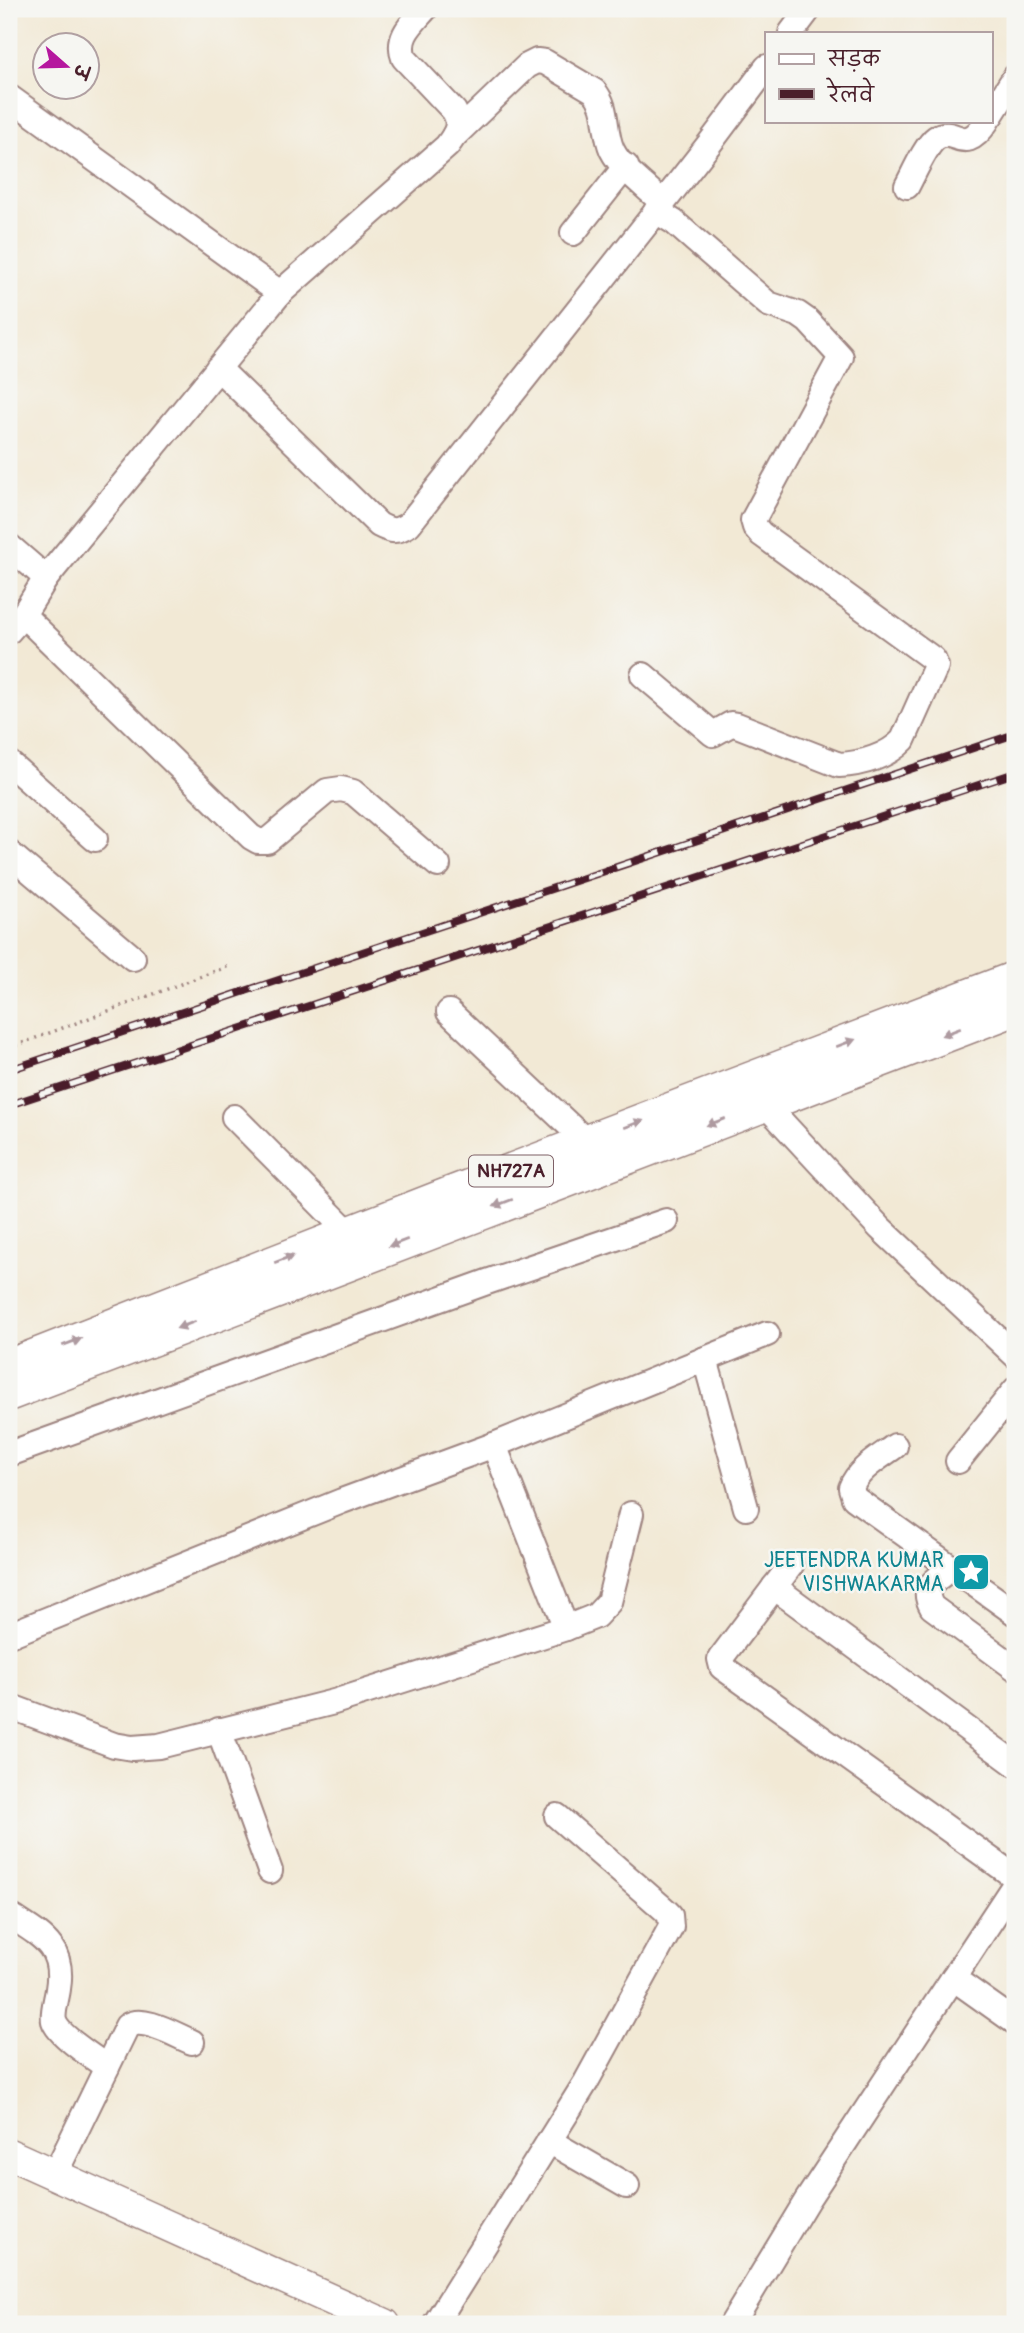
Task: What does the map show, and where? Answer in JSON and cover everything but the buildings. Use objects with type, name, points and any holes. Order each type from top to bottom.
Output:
[{"type":"highway","name":"NH727A","points":[[9,1367],[1015,979]]},
{"type":"highway","name":"NH727A","points":[[9,1393],[1015,1008]]},
{"type":"main road","points":[[9,2154],[385,2324]]},
{"type":"street","points":[[425,9],[403,37],[400,48],[404,58],[454,111],[458,119],[454,136],[447,146],[280,293],[46,578],[16,623],[258,841],[267,841],[327,791],[341,789],[353,792],[438,864]]},
{"type":"street","points":[[792,32],[809,9]]},
{"type":"street","points":[[454,136],[527,66],[537,61],[545,62],[600,97],[604,106],[609,142],[614,153],[674,222],[768,304],[798,314],[808,321],[841,357],[753,520],[755,527],[933,659],[936,666],[903,740],[895,749],[839,765],[731,724],[713,734],[643,675]]},
{"type":"street","points":[[218,368],[379,525],[398,531],[409,524],[710,144],[765,70]]},
{"type":"street","points":[[992,113],[1015,77]]},
{"type":"street","points":[[9,97],[280,293]]},
{"type":"street","points":[[907,186],[933,139],[943,135],[971,139],[986,122]]},
{"type":"street","points":[[573,233],[626,166]]},
{"type":"street","points":[[9,546],[46,578]]},
{"type":"street","points":[[9,763],[95,839]]},
{"type":"street","points":[[9,853],[133,958]]},
{"type":"street","points":[[449,1012],[587,1142]]},
{"type":"street","points":[[764,1103],[880,1228],[1015,1355]]},
{"type":"street","points":[[234,1117],[350,1234]]},
{"type":"street","points":[[9,1454],[487,1282],[666,1221]]},
{"type":"street","points":[[9,1636],[342,1501],[494,1445],[767,1334]]},
{"type":"street","points":[[705,1359],[746,1508]]},
{"type":"street","points":[[958,1461],[1015,1390]]},
{"type":"street","points":[[494,1445],[566,1628]]},
{"type":"street","points":[[895,1446],[854,1480],[850,1489],[854,1498],[1015,1614]]},
{"type":"street","points":[[9,1706],[114,1745],[132,1748],[159,1746],[334,1702],[596,1616],[609,1602],[631,1514]]},
{"type":"street","points":[[790,1565],[720,1659],[722,1667],[1015,1877]]},
{"type":"street","points":[[951,1568],[927,1591],[926,1597],[932,1607],[1015,1668]]},
{"type":"street","points":[[774,1587],[1015,1764]]},
{"type":"street","points":[[219,1730],[270,1871]]},
{"type":"street","points":[[435,2324],[617,2027],[671,1927],[670,1915],[665,1910],[557,1816]]},
{"type":"street","points":[[732,2324],[807,2200],[1015,1884]]},
{"type":"street","points":[[9,1915],[40,1934],[58,1958],[60,1974],[53,2020],[59,2030],[107,2067]]},
{"type":"street","points":[[953,1978],[1015,2022]]},
{"type":"street","points":[[55,2174],[127,2026],[133,2021],[143,2021],[192,2042]]},
{"type":"street","points":[[549,2141],[627,2186]]},
{"type":"path","points":[[9,1048],[229,966]]},
{"type":"railway","points":[[9,1070],[1015,734]]},
{"type":"railway","points":[[9,1105],[1015,773]]},
{"type":"place","name":"JEETENDRA KUMAR VISHWAKARMA","points":[[971,1572]]}]
